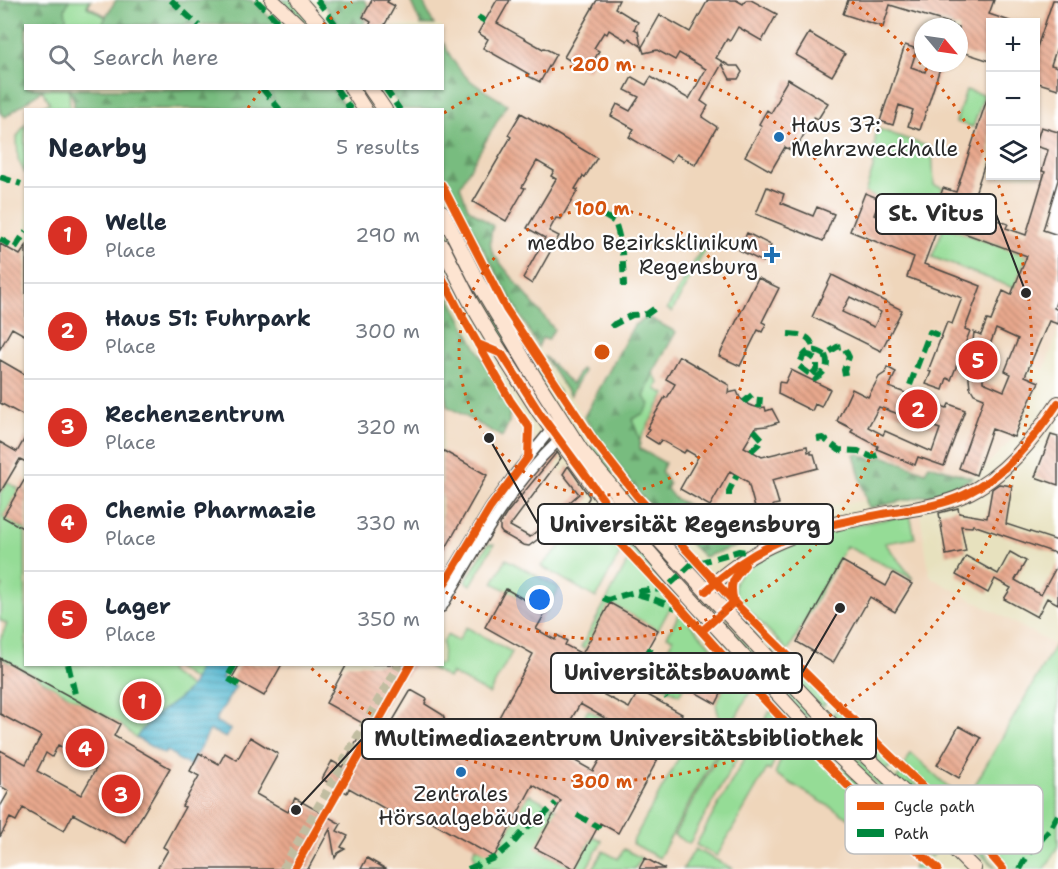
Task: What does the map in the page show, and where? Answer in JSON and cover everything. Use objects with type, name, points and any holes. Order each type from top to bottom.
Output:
[{"type":"street","points":[[272,0],[296,24]]},
{"type":"street","points":[[298,0],[319,24]]},
{"type":"street","points":[[352,90],[364,108]]},
{"type":"street","points":[[371,90],[384,108]]},
{"type":"street","points":[[444,216],[558,431],[603,500],[806,725],[869,785]]},
{"type":"street","points":[[444,250],[470,301],[539,412],[581,450],[624,502],[823,716],[896,785]]},
{"type":"street","points":[[690,598],[706,591],[754,553],[780,540],[832,524],[934,505],[964,495],[1004,468],[1041,428],[1058,403]]},
{"type":"street","points":[[444,603],[504,488],[558,431]]},
{"type":"street","points":[[603,500],[614,497],[624,502]]},
{"type":"street","points":[[444,585],[482,529]]},
{"type":"street","points":[[958,854],[974,869]]},
{"type":"shaded area","points":[[0,0],[251,0],[277,24],[24,24],[24,90],[333,90],[346,108],[24,108],[24,666],[444,666],[444,285],[483,360],[518,417],[630,557],[792,734],[846,785],[845,854],[918,854],[934,869],[0,869]]},
{"type":"shaded area","name":"medbo Bezirksklinikum Regensburg","points":[[320,0],[1058,0],[1058,332],[1044,370],[1011,356],[1005,371],[1011,374],[1021,419],[1014,437],[978,474],[945,487],[810,509],[698,552],[637,492],[538,347],[444,179],[444,108],[402,108],[388,90],[444,90],[444,24],[339,24]]},
{"type":"shaded area","points":[[920,513],[929,572],[932,578],[1055,645],[975,785],[947,785],[912,753],[904,767],[737,598],[734,593],[735,586],[741,574],[770,555],[794,544]]},
{"type":"green space","points":[[0,0],[89,0],[87,7],[106,17],[102,24],[24,24],[24,90],[42,90],[5,117],[0,112]]},
{"type":"green space","points":[[0,0],[69,0],[65,9],[67,24],[24,24],[24,90],[43,90],[5,117],[0,112]]},
{"type":"green space","points":[[91,0],[88,6],[106,16],[116,0],[251,0],[277,24],[102,24],[106,17],[87,6]]},
{"type":"green space","points":[[282,0],[292,0],[315,24],[306,24]]},
{"type":"green space","points":[[320,0],[364,0],[368,5],[361,18],[366,21],[363,24],[339,24]]},
{"type":"green space","points":[[410,0],[422,0],[434,24],[421,24]]},
{"type":"green space","points":[[444,44],[455,64],[469,79],[507,104],[460,186],[468,208],[493,226],[490,240],[493,254],[554,329],[548,340],[542,338],[538,347],[444,179],[444,108],[402,108],[388,90],[444,90]]},
{"type":"green space","points":[[42,90],[69,90],[70,108],[38,108],[50,103]]},
{"type":"green space","points":[[69,90],[333,90],[346,108],[74,108]]},
{"type":"green space","points":[[966,90],[984,95],[973,127],[956,122]]},
{"type":"green space","points":[[24,126],[24,172],[18,159],[17,137]]},
{"type":"green space","points":[[876,128],[932,148],[934,185],[943,188],[937,206],[921,201],[915,215],[891,222],[874,215],[880,199],[865,193],[873,168]]},
{"type":"green space","points":[[444,226],[545,400],[542,402],[528,381],[515,368],[464,282],[444,241]]},
{"type":"green space","points":[[944,226],[1027,256],[1014,288],[932,257]]},
{"type":"green space","points":[[707,240],[710,241],[672,312],[667,309]]},
{"type":"green space","points":[[444,287],[510,406],[509,422],[502,437],[447,406],[444,388]]},
{"type":"green space","points":[[648,317],[676,332],[653,373],[644,397],[650,404],[644,413],[632,419],[640,440],[640,449],[665,463],[661,472],[669,484],[667,489],[674,498],[716,519],[740,526],[757,525],[805,511],[807,517],[752,541],[704,557],[637,492],[584,417],[634,325]]},
{"type":"green space","points":[[544,356],[572,384],[581,369],[584,371],[570,396]]},
{"type":"green space","points":[[541,368],[559,392],[554,395],[537,371]]},
{"type":"green space","points":[[653,373],[659,383],[656,389],[665,394],[640,440],[632,419],[644,413],[644,397]]},
{"type":"green space","points":[[594,446],[614,472],[611,474],[599,458],[592,456],[588,450]]},
{"type":"green space","points":[[854,454],[874,460],[883,456],[925,472],[929,465],[973,478],[934,494],[868,508]]},
{"type":"green space","points":[[7,482],[19,489],[3,517],[24,529],[24,666],[168,666],[171,673],[190,687],[180,698],[152,719],[136,738],[120,724],[1,658],[0,640],[7,624],[0,620],[0,591],[3,586],[0,584],[0,494]]},
{"type":"green space","points":[[629,490],[691,560],[687,564],[625,492]]},
{"type":"green space","points":[[910,515],[915,538],[885,543],[913,579],[846,546],[788,651],[737,598],[735,585],[741,573],[777,551],[835,530]]},
{"type":"green space","points":[[590,516],[620,552],[596,598],[541,566]]},
{"type":"green space","points":[[619,529],[666,581],[662,584],[616,534]]},
{"type":"green space","points":[[488,544],[494,544],[471,585],[465,582]]},
{"type":"green space","points":[[630,557],[672,604],[658,630],[610,603],[585,649],[581,647]]},
{"type":"green space","points":[[506,559],[559,588],[546,612],[493,583]]},
{"type":"green space","points":[[734,608],[777,649],[774,652]]},
{"type":"green space","points":[[680,613],[751,690],[732,724],[719,718],[716,704],[723,690],[692,672],[679,695],[650,679],[673,639],[667,636]]},
{"type":"green space","points":[[723,620],[811,713],[806,718],[718,623]]},
{"type":"green space","points":[[466,627],[512,652],[489,694],[451,673],[448,678],[429,667],[444,666],[444,640],[447,635],[458,641]]},
{"type":"green space","points":[[709,630],[796,725],[793,728],[706,633]]},
{"type":"green space","points":[[1058,640],[1058,846],[1045,869],[1007,869],[994,854],[1043,854],[1043,785],[975,785]]},
{"type":"green space","points":[[175,666],[199,666],[194,680]]},
{"type":"green space","points":[[799,672],[827,701],[822,707],[803,690],[794,674]]},
{"type":"green space","points":[[838,709],[893,765],[885,770],[834,719],[833,714]]},
{"type":"green space","points":[[588,710],[616,726],[600,755],[572,739]]},
{"type":"green space","points":[[770,711],[792,734],[776,751],[755,738]]},
{"type":"green space","points":[[818,718],[887,785],[877,785],[813,724]]},
{"type":"green space","points":[[712,723],[728,732],[659,858],[632,843],[688,741],[698,747]]},
{"type":"green space","points":[[804,731],[859,785],[851,785],[800,736]]},
{"type":"green space","points":[[730,733],[746,742],[689,844],[674,835]]},
{"type":"green space","points":[[799,741],[845,785],[845,816],[775,774],[781,759]]},
{"type":"green space","points":[[752,745],[775,759],[770,771],[767,769],[717,856],[696,845]]},
{"type":"green space","points":[[911,753],[946,785],[924,785],[904,767]]},
{"type":"green space","points":[[903,773],[917,785],[903,785],[896,779]]},
{"type":"green space","points":[[529,794],[557,809],[536,848],[574,869],[475,869],[477,865],[473,852],[476,847],[494,856]]},
{"type":"green space","points":[[593,836],[602,841],[586,869],[575,869]]},
{"type":"green space","points":[[624,849],[641,858],[635,869],[593,869],[603,851],[618,859]]},
{"type":"green space","points":[[695,849],[733,869],[683,869]]},
{"type":"green space","points":[[909,854],[918,854],[931,866],[930,869],[913,869],[916,862]]},
{"type":"green space","points":[[980,854],[985,854],[997,869]]},
{"type":"water","points":[[199,666],[231,666],[222,678],[236,686],[215,721],[231,730],[226,738],[210,730],[190,766],[167,751],[164,754],[136,738],[154,717],[186,692],[197,674]]},
{"type":"building","points":[[372,0],[389,0],[387,2],[395,6],[385,24],[370,24],[371,22],[363,17]]},
{"type":"building","points":[[497,0],[510,0],[497,23],[556,54],[540,82],[483,48],[488,39],[478,33]]},
{"type":"building","points":[[597,0],[619,0],[615,8],[638,22],[634,29],[638,31],[641,46],[609,30],[607,34],[604,32],[594,48],[599,51],[588,71],[564,57]]},
{"type":"building","points":[[708,0],[736,0],[743,4],[746,0],[751,0],[777,14],[762,41],[738,27],[730,41],[727,39],[716,58],[730,66],[738,66],[742,72],[738,79],[730,79],[722,64],[701,101],[708,106],[702,117],[717,127],[695,165],[676,154],[671,162],[629,137],[634,129],[611,116],[617,104],[630,111],[639,97],[625,90],[632,77],[646,85],[651,77],[689,99],[706,69],[679,53],[675,60],[657,50],[644,53],[642,47],[660,15],[690,32]]},
{"type":"building","points":[[848,0],[994,0],[989,14],[1001,18],[986,18],[986,60],[968,54],[968,18],[932,18],[890,5],[883,27],[843,14]]},
{"type":"building","points":[[1053,0],[1058,0],[1058,44],[1051,65],[1058,67],[1058,89],[1040,84],[1040,38]]},
{"type":"building","points":[[809,33],[845,54],[832,76],[796,55]]},
{"type":"building","points":[[905,45],[914,48],[911,67],[914,68],[914,72],[939,72],[920,130],[908,126],[913,110],[899,105],[893,125],[880,121]]},
{"type":"building","points":[[788,79],[828,103],[818,119],[814,117],[794,152],[785,147],[771,171],[745,156],[762,126],[759,124],[767,110],[771,113]]},
{"type":"building","points":[[986,102],[986,160],[968,215],[989,223],[991,218],[1008,224],[1006,228],[1026,235],[1045,172],[1042,171],[1048,150],[1040,148],[1040,130],[1041,127],[1058,132],[1058,180],[1043,230],[1058,235],[1058,297],[1054,308],[1058,310],[1058,324],[1049,321],[1025,376],[1039,382],[1014,437],[992,429],[976,475],[959,468],[984,398],[974,394],[970,387],[974,332],[981,335],[987,320],[991,321],[1003,291],[1011,295],[1027,256],[939,224],[924,264],[981,286],[965,329],[970,331],[951,380],[947,378],[943,390],[926,384],[931,372],[928,371],[947,322],[952,324],[962,298],[907,277],[914,257],[850,231],[865,193],[880,199],[874,215],[891,222],[895,211],[914,218],[921,201],[937,206],[943,188],[956,192]],"holes":[[[996,329],[1018,339],[1005,371],[1011,374],[1004,391],[983,382],[983,363]]]},
{"type":"building","points":[[521,113],[597,158],[575,189],[578,190],[561,219],[556,218],[549,231],[559,236],[532,284],[523,278],[545,238],[527,228],[556,179],[551,176],[554,171],[537,161],[506,221],[473,202],[511,137],[508,135]]},
{"type":"building","points":[[767,187],[784,194],[781,203],[813,216],[817,207],[834,214],[823,241],[756,214]]},
{"type":"building","points":[[747,233],[771,245],[763,262],[739,250]]},
{"type":"building","points":[[0,244],[20,255],[24,249],[24,335],[12,328],[0,349]]},
{"type":"building","points":[[832,275],[902,310],[881,351],[812,317]],"holes":[[[850,297],[881,312],[874,327],[842,312]]]},
{"type":"building","points":[[758,278],[779,288],[762,322],[766,324],[762,332],[758,330],[740,366],[719,356]]},
{"type":"building","points":[[679,356],[729,385],[728,393],[737,391],[740,398],[749,405],[765,407],[766,411],[772,409],[779,422],[756,427],[744,447],[762,457],[807,446],[808,452],[811,451],[811,454],[814,454],[818,468],[772,480],[779,504],[773,505],[774,508],[770,509],[771,511],[757,515],[748,482],[730,471],[710,506],[680,489],[698,457],[686,450],[684,453],[661,440],[658,444],[645,436],[649,429],[647,428],[675,384],[666,379]]},
{"type":"building","points":[[0,360],[24,374],[24,416],[0,403]]},
{"type":"building","points":[[887,367],[896,372],[889,387],[947,408],[949,404],[965,410],[944,466],[918,457],[915,465],[877,449],[878,446],[851,432],[853,429],[837,421],[852,389],[868,397],[879,377],[885,373]],"holes":[[[879,407],[940,429],[932,452],[885,431],[883,435],[868,427]]]},
{"type":"building","points":[[791,370],[830,389],[821,407],[815,404],[812,411],[778,394],[779,382],[785,383]]},
{"type":"building","points":[[1051,435],[1058,437],[1058,485],[1035,477]]},
{"type":"building","points":[[24,440],[24,461],[20,459],[0,493],[0,442],[17,452]]},
{"type":"building","points":[[444,451],[487,475],[444,551]]},
{"type":"building","points":[[557,452],[561,458],[510,526],[530,537],[579,494],[563,474],[568,466],[589,498],[586,503],[529,546],[523,545],[502,533],[500,524]]},
{"type":"building","points":[[24,480],[24,529],[3,517]]},
{"type":"building","points":[[999,484],[1012,486],[1006,524],[1058,541],[1058,554],[973,525],[972,527],[961,526],[966,551],[946,555],[939,513],[958,508],[959,513],[987,518],[992,489]]},
{"type":"building","points":[[1010,552],[1026,561],[1015,580],[1041,595],[1058,564],[1058,604],[1047,598],[1037,617],[1004,599],[1011,588],[995,579],[988,593],[956,575],[966,556],[998,574]]},
{"type":"building","points":[[842,561],[886,586],[893,573],[912,584],[895,612],[870,597],[833,663],[797,642]]},
{"type":"building","points":[[506,589],[546,612],[536,629],[555,640],[557,635],[567,641],[565,645],[582,654],[610,603],[658,630],[631,678],[603,662],[589,687],[629,708],[639,690],[682,714],[618,833],[600,823],[575,869],[535,848],[561,801],[533,785],[494,857],[413,812],[408,822],[349,788],[347,793],[322,779],[332,761],[342,767],[366,725],[326,703],[346,666],[413,666],[407,676],[403,674],[373,728],[385,734],[411,690],[427,699],[425,704],[443,715],[451,740],[475,753],[493,721],[497,721],[533,654],[485,627]],"holes":[[[580,704],[619,726],[593,771],[554,749]]]},
{"type":"building","points":[[0,658],[120,724],[114,736],[170,768],[126,843],[73,814],[64,831],[23,808],[16,821],[10,818],[0,837],[0,807],[9,791],[0,786],[0,750],[26,764],[41,736],[0,714]],"holes":[[[58,745],[97,767],[81,795],[37,771],[46,753],[52,757]]]},
{"type":"building","points":[[239,666],[281,666],[264,696],[232,678]]},
{"type":"building","points":[[691,672],[723,690],[716,704],[684,686]]},
{"type":"building","points":[[959,726],[981,738],[959,778],[937,765]]},
{"type":"building","points":[[250,737],[278,754],[256,794],[288,812],[295,798],[341,824],[337,831],[348,836],[341,847],[345,849],[335,858],[330,829],[308,869],[157,869],[168,850],[163,847],[199,776],[190,771],[199,753],[219,764],[225,753],[237,760]]},
{"type":"building","points":[[367,858],[386,869],[361,869]]},
{"type":"building","points":[[645,858],[665,869],[639,869]]},
{"type":"tunnel","points":[[283,869],[398,666]]},
{"type":"tunnel","points":[[294,869],[410,666]]},
{"type":"marked path","points":[[171,0],[197,24]]},
{"type":"marked path","points":[[256,0],[280,24]]},
{"type":"marked path","points":[[317,0],[335,24]]},
{"type":"marked path","points":[[478,17],[485,21]]},
{"type":"marked path","points":[[264,90],[278,108]]},
{"type":"marked path","points":[[337,90],[350,108]]},
{"type":"marked path","points":[[386,90],[399,108]]},
{"type":"marked path","points":[[0,177],[21,184]]},
{"type":"marked path","points":[[603,215],[615,222],[618,231],[624,287]]},
{"type":"marked path","points":[[0,239],[15,248],[24,234]]},
{"type":"marked path","points":[[611,323],[613,325],[632,315],[647,314],[654,309]]},
{"type":"marked path","points":[[910,385],[930,332],[941,336]]},
{"type":"marked path","points":[[788,334],[808,338],[813,350]]},
{"type":"marked path","points":[[825,355],[815,351],[808,352],[799,366],[815,378],[826,369],[825,355],[842,346],[849,357],[844,370],[845,375]]},
{"type":"marked path","points":[[804,354],[817,361],[817,369],[811,375]]},
{"type":"marked path","points":[[744,402],[752,395]]},
{"type":"marked path","points":[[759,408],[760,397]]},
{"type":"marked path","points":[[751,451],[763,440],[754,430]]},
{"type":"marked path","points":[[817,439],[823,438],[839,450],[858,451],[872,457],[879,453]]},
{"type":"marked path","points":[[729,496],[737,475]]},
{"type":"marked path","points":[[698,563],[739,551],[754,553]]},
{"type":"marked path","points":[[603,598],[608,600],[642,591],[664,590],[695,561]]},
{"type":"marked path","points":[[637,594],[676,608]]},
{"type":"marked path","points":[[647,649],[652,652]]},
{"type":"marked path","points":[[68,666],[75,694],[73,698]]},
{"type":"marked path","points":[[234,666],[227,678],[244,688]]},
{"type":"marked path","points":[[639,675],[659,686],[667,698]]},
{"type":"marked path","points":[[468,869],[496,857],[556,803]]},
{"type":"marked path","points":[[577,815],[600,828]]},
{"type":"marked path","points":[[1043,838],[1058,815]]},
{"type":"marked path","points":[[1020,869],[1028,854]]},
{"type":"cycle path","points":[[444,189],[506,309],[594,441],[637,496],[734,602],[921,785]]},
{"type":"cycle path","points":[[444,281],[510,400],[529,427],[528,457],[490,508],[444,585]]},
{"type":"cycle path","points":[[478,344],[502,354],[539,412],[603,499],[611,515],[612,535],[798,736],[847,785]]},
{"type":"cycle path","points":[[706,591],[748,558],[790,537],[836,524],[955,499],[979,487],[1017,456],[1058,403]]},
{"type":"cycle path","points":[[702,631],[734,602],[733,582],[745,565]]},
{"type":"cycle path","points":[[294,869],[410,666]]},
{"type":"cycle path","points":[[921,854],[938,869]]},
{"type":"cycle path","points":[[990,854],[1003,869]]},
{"type":"place","name":"Haus 37: Mehrzweckhalle","points":[[779,137]]},
{"type":"place","name":"medbo Bezirksklinikum Regensburg","points":[[772,255]]},
{"type":"place","name":"St. Vitus","points":[[1026,293]]},
{"type":"place","name":"Lager","points":[[978,360]]},
{"type":"place","name":"Haus 51: Fuhrpark","points":[[918,409]]},
{"type":"place","name":"Universität Regensburg","points":[[489,438]]},
{"type":"place","name":"Universitätsbauamt","points":[[840,608]]},
{"type":"place","name":"Welle","points":[[142,701]]},
{"type":"place","name":"Chemie Pharmazie","points":[[85,748]]},
{"type":"place","name":"Zentrales Hörsaalgebäude","points":[[461,772]]},
{"type":"place","name":"Rechenzentrum","points":[[121,794]]},
{"type":"place","name":"Multimediazentrum Universitätsbibliothek","points":[[296,810]]}]
